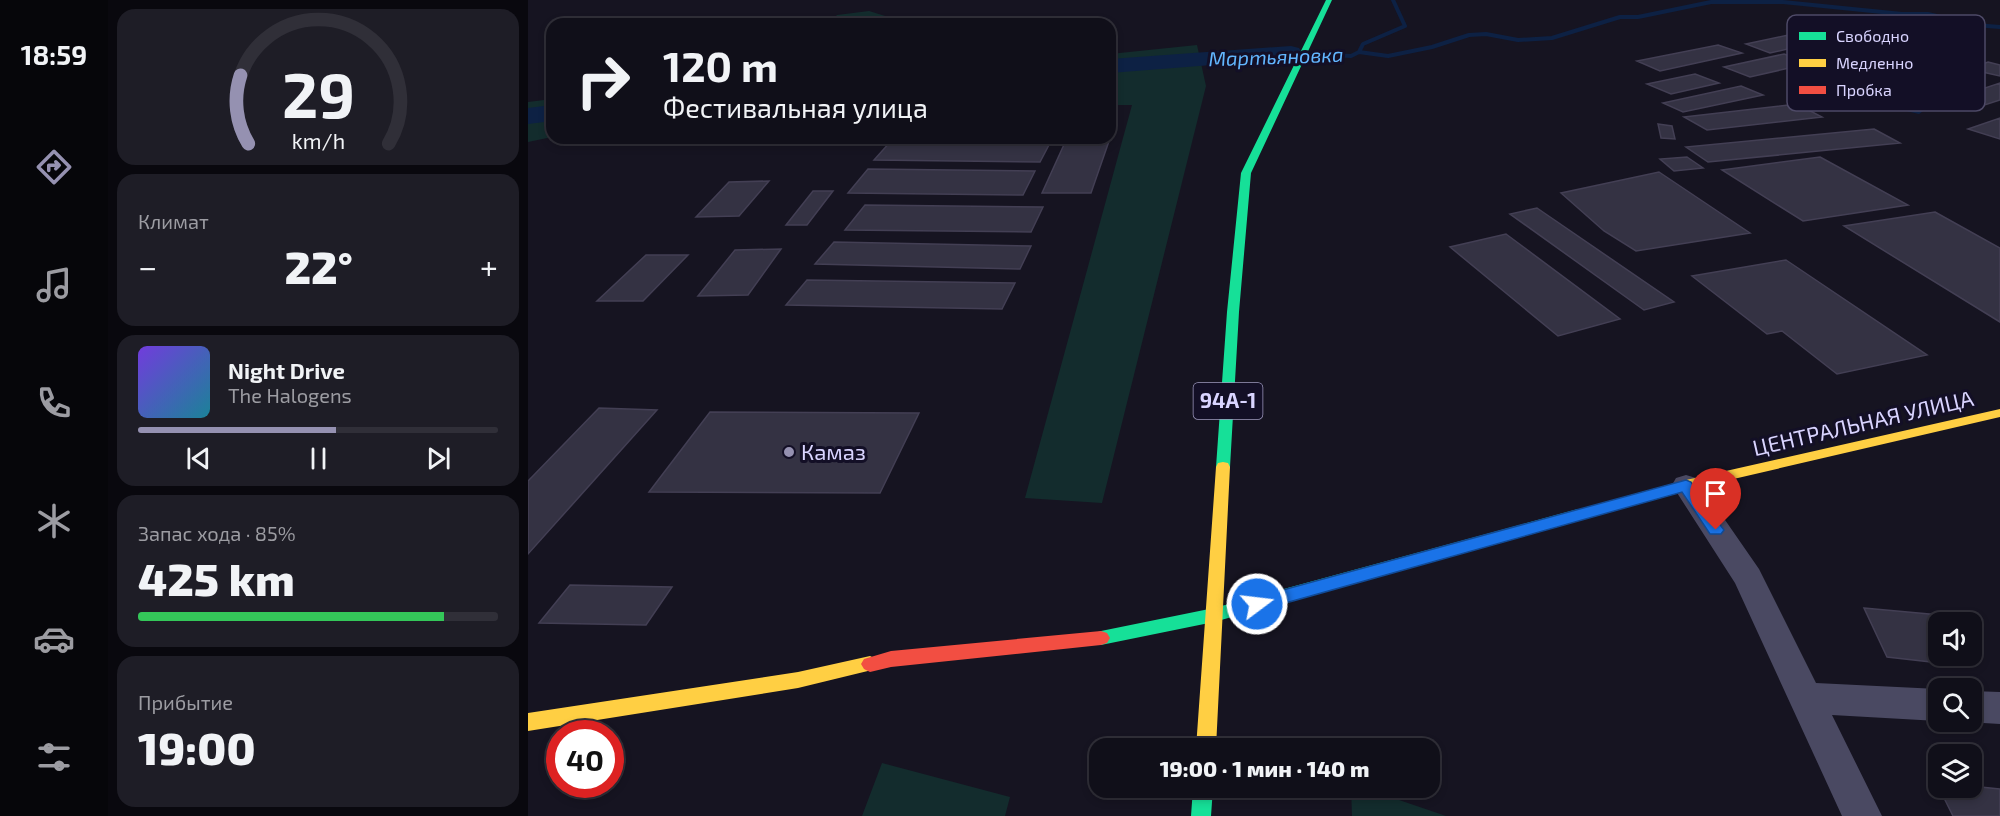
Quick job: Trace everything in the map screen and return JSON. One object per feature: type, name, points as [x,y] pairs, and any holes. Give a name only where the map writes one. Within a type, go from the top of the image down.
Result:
[{"type":"main road","name":"94А-1","points":[[1207,738],[1233,312],[1246,173],[1329,0]]},
{"type":"main road","name":"ЦЕНТРАЛЬНАЯ УЛИЦА","points":[[528,722],[798,680],[891,659],[1119,636],[1214,615],[1686,485],[2000,413]]},
{"type":"main road","points":[[1201,816],[1202,798]]},
{"type":"street","points":[[1686,485],[1748,578],[1862,816]]},
{"type":"street","points":[[1804,698],[1928,704]]},
{"type":"street","points":[[1982,707],[2000,708]]},
{"type":"green space","points":[[869,11],[892,18],[834,18],[837,15]]},
{"type":"green space","points":[[1197,45],[1206,86],[1102,503],[1025,498],[1132,105],[1116,105],[1116,53]]},
{"type":"green space","points":[[546,100],[546,138],[528,142],[528,102]]},
{"type":"green space","points":[[882,763],[1010,797],[1005,816],[862,816]]},
{"type":"green space","points":[[1351,798],[1393,798],[1446,816],[1352,816]]},
{"type":"water","points":[[1906,111],[1923,111],[1919,114]]},
{"type":"building","points":[[1787,35],[1787,49],[1770,53],[1746,44]]},
{"type":"building","points":[[1718,45],[1742,53],[1660,71],[1637,61]]},
{"type":"building","points":[[1787,55],[1787,69],[1750,77],[1724,67]]},
{"type":"building","points":[[1985,63],[2000,65],[2000,76],[1985,73]]},
{"type":"building","points":[[1695,74],[1719,83],[1671,94],[1647,84]]},
{"type":"building","points":[[2000,83],[2000,100],[1985,105],[1985,88]]},
{"type":"building","points":[[1741,86],[1763,95],[1683,112],[1663,103]]},
{"type":"building","points":[[1787,105],[1787,111],[1810,111],[1822,117],[1707,130],[1684,117]]},
{"type":"building","points":[[2000,118],[2000,139],[1968,129]]},
{"type":"building","points":[[1658,124],[1672,126],[1675,139],[1661,138]]},
{"type":"building","points":[[1874,129],[1900,143],[1708,162],[1686,147]]},
{"type":"building","points":[[888,144],[1049,144],[1040,162],[874,160]]},
{"type":"building","points":[[1064,144],[1108,144],[1091,193],[1042,193]]},
{"type":"building","points":[[1687,157],[1703,168],[1674,171],[1660,159]]},
{"type":"building","points":[[1820,157],[1908,205],[1803,221],[1722,170]]},
{"type":"building","points":[[868,169],[1035,171],[1023,195],[848,193]]},
{"type":"building","points":[[1659,172],[1750,233],[1636,251],[1604,231],[1561,193]]},
{"type":"building","points":[[769,181],[739,216],[696,217],[729,182]]},
{"type":"building","points":[[813,191],[833,191],[807,225],[786,225]]},
{"type":"building","points":[[865,205],[1043,207],[1031,232],[845,230]]},
{"type":"building","points":[[1537,208],[1674,302],[1644,310],[1510,214]]},
{"type":"building","points":[[1935,212],[2000,248],[2000,322],[1844,226]]},
{"type":"building","points":[[1506,234],[1620,319],[1558,336],[1450,247]]},
{"type":"building","points":[[834,242],[1031,246],[1020,269],[815,264]]},
{"type":"building","points":[[781,249],[748,295],[698,296],[735,250]]},
{"type":"building","points":[[646,255],[688,255],[643,301],[597,301]]},
{"type":"building","points":[[1786,260],[1927,355],[1837,374],[1782,331],[1767,334],[1692,276]]},
{"type":"building","points":[[807,280],[1015,283],[1002,309],[786,305]]},
{"type":"building","points":[[599,408],[657,410],[528,554],[528,481]]},
{"type":"building","name":"Камаз","points":[[710,412],[919,413],[880,493],[649,492]]},
{"type":"building","points":[[570,585],[672,587],[646,625],[539,623]]},
{"type":"building","points":[[1864,608],[1928,614],[1928,662],[1887,657]]},
{"type":"building","points":[[1982,787],[2000,789],[2000,816],[1953,816],[1944,798],[1982,798]]},
{"type":"waterway","name":"Мартьяновка","points":[[1359,52],[1363,44],[1405,26],[1393,0]]},
{"type":"waterway","points":[[1359,52],[1388,56],[1432,47],[1469,35],[1486,34],[1518,40],[1552,38],[1620,17],[1638,17],[1711,2],[1783,2],[1932,15]]},
{"type":"waterway","points":[[1985,26],[2000,27]]},
{"type":"waterway","name":"Мартьяновка","points":[[1291,53],[1351,56],[1359,52]]},
{"type":"waterway","name":"Мартьяновка","points":[[1116,66],[1291,53]]},
{"type":"waterway","name":"Мартьяновка","points":[[528,116],[546,114]]},
{"type":"traffic: fast","points":[[1223,467],[1233,312],[1246,173],[1329,0]]},
{"type":"traffic: fast","points":[[1101,638],[1214,615],[1578,515]]},
{"type":"traffic: fast","points":[[1201,816],[1202,798]]},
{"type":"traffic: slow","points":[[1578,515],[1686,485],[2000,413]]},
{"type":"traffic: slow","points":[[1207,738],[1223,467]]},
{"type":"traffic: slow","points":[[528,722],[798,680],[870,664]]},
{"type":"traffic: jam","points":[[870,664],[891,659],[1101,638]]},
{"type":"place","name":"Камаз","points":[[789,452]]},
{"type":"route","points":[[1257,604],[1686,485],[1716,530]]}]
